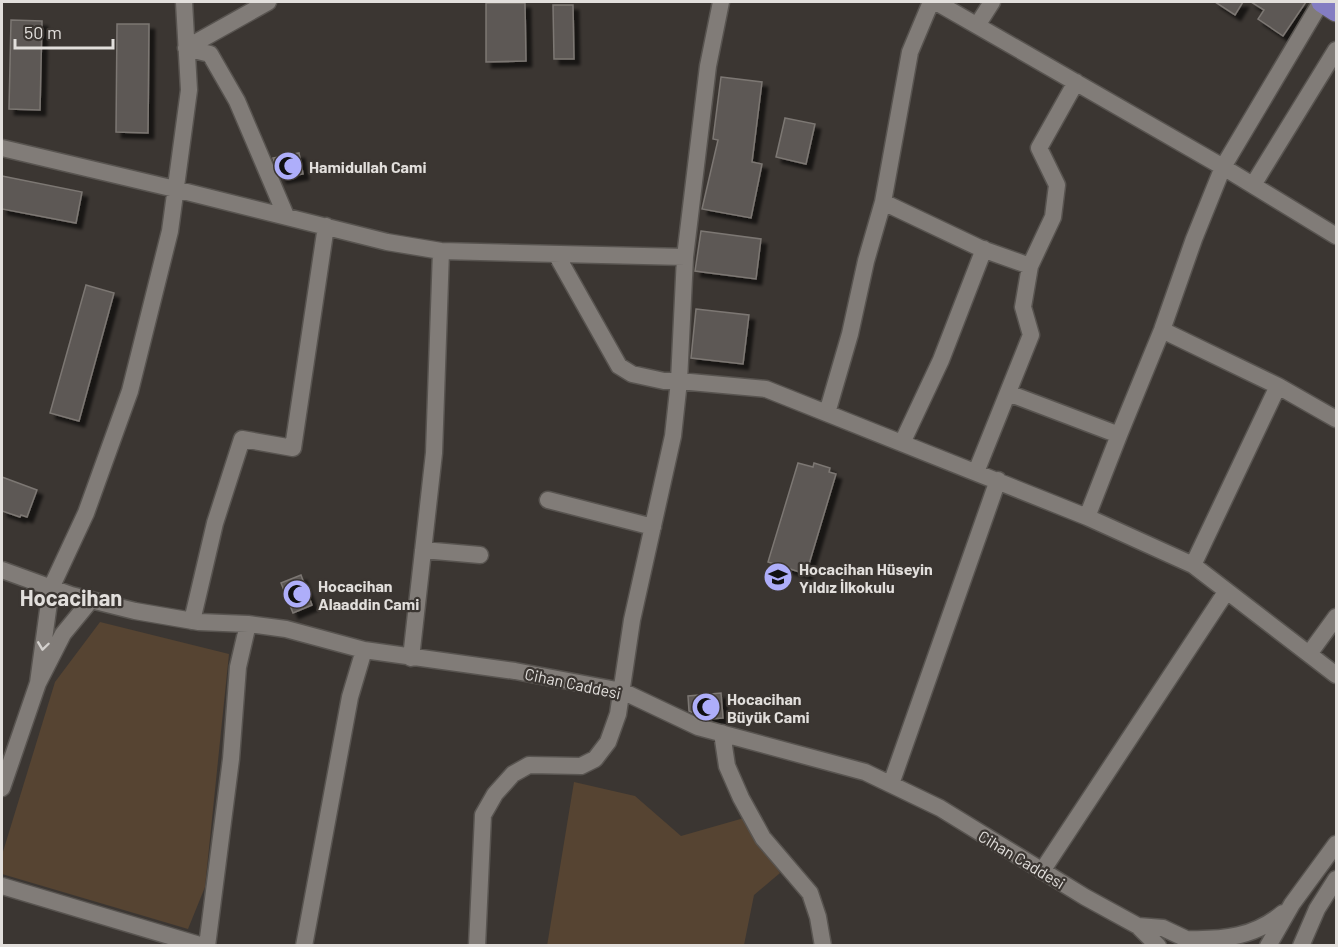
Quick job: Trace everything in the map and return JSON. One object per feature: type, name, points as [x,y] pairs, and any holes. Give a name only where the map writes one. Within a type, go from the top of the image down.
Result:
[{"type":"main road","points":[[1322,2],[1336,11]]},
{"type":"street","points":[[38,682],[51,588],[86,513],[130,391],[170,231],[189,90],[184,2]]},
{"type":"street","points":[[186,48],[268,2]]},
{"type":"street","points":[[477,945],[483,815],[495,794],[513,774],[529,765],[581,766],[595,759],[608,742],[618,714],[632,620],[673,436],[679,381],[685,257],[708,66],[721,2]]},
{"type":"street","points":[[827,413],[850,334],[866,261],[883,202],[910,52],[931,2]]},
{"type":"street","points":[[936,2],[978,24],[1223,167],[1336,236]]},
{"type":"street","points":[[978,24],[992,2]]},
{"type":"street","points":[[1087,517],[1162,330],[1194,239],[1223,167],[1322,2]]},
{"type":"street","points":[[186,48],[210,54],[237,101],[286,216]]},
{"type":"street","points":[[1253,185],[1336,50]]},
{"type":"street","points":[[976,472],[1031,334],[1023,307],[1030,266],[1053,217],[1057,185],[1039,148],[1076,82]]},
{"type":"street","points":[[2,148],[387,242],[441,251],[685,257]]},
{"type":"street","points":[[883,202],[984,249],[1030,266]]},
{"type":"street","points":[[192,621],[215,523],[242,439],[293,448],[326,226]]},
{"type":"street","points":[[903,443],[941,360],[984,249]]},
{"type":"street","points":[[411,658],[434,453],[441,251]]},
{"type":"street","points":[[556,255],[619,366],[632,374],[663,381],[766,388],[1087,517],[1193,565],[1336,675]]},
{"type":"street","points":[[1162,330],[1278,386],[1336,419]]},
{"type":"street","points":[[1193,565],[1278,386]]},
{"type":"street","points":[[1008,393],[1119,435]]},
{"type":"street","points":[[891,784],[998,480]]},
{"type":"street","points":[[548,500],[653,527]]},
{"type":"street","points":[[423,550],[480,555]]},
{"type":"street","name":"Cihan Caddesi","points":[[2,570],[51,588],[135,611],[192,621],[286,629],[364,650],[515,671],[622,691],[698,727],[865,772],[891,784],[940,808],[1042,871],[1138,926],[1158,945]]},
{"type":"street","points":[[1042,871],[1226,592]]},
{"type":"street","points":[[2,788],[38,682],[63,634],[91,600]]},
{"type":"street","points":[[1310,654],[1336,617]]},
{"type":"street","points":[[2,886],[205,945],[231,759],[238,667],[248,624]]},
{"type":"street","points":[[304,945],[350,697],[364,650]]},
{"type":"street","points":[[722,733],[727,766],[741,798],[763,838],[810,893],[819,917],[823,945]]},
{"type":"street","points":[[1268,945],[1292,904],[1336,844]]},
{"type":"street","points":[[1301,945],[1317,909],[1336,879]]},
{"type":"street","points":[[1193,942],[1243,936],[1275,920],[1292,904]]},
{"type":"street","points":[[1309,945],[1317,909]]},
{"type":"street","name":"Cihan Caddesi","points":[[1138,926],[1163,928],[1193,942]]},
{"type":"shaded area","points":[[100,622],[229,654],[205,887],[188,929],[2,874],[2,855],[55,682]]},
{"type":"shaded area","points":[[574,782],[635,796],[681,836],[744,818],[780,873],[754,895],[744,945],[547,946]]},
{"type":"building","points":[[1215,2],[1243,2],[1235,15]]},
{"type":"building","points":[[1251,2],[1306,2],[1283,36],[1258,19],[1264,10]]},
{"type":"building","points":[[486,3],[525,3],[526,61],[486,62]]},
{"type":"building","points":[[553,5],[573,5],[574,59],[554,59]]},
{"type":"building","points":[[11,20],[42,21],[40,110],[9,109]]},
{"type":"building","points":[[117,24],[149,24],[148,133],[116,132]]},
{"type":"building","points":[[721,77],[762,82],[752,162],[762,164],[751,218],[702,209],[718,140],[713,139]]},
{"type":"building","points":[[785,118],[815,124],[806,164],[776,157]]},
{"type":"building","name":"Hamidullah Cami","points":[[299,153],[303,174],[281,178],[273,158]]},
{"type":"building","points":[[2,176],[82,192],[76,223],[2,209]]},
{"type":"building","points":[[701,231],[761,239],[756,279],[695,271]]},
{"type":"building","points":[[86,285],[114,293],[79,421],[50,413]]},
{"type":"building","points":[[696,309],[749,315],[743,364],[691,358]]},
{"type":"building","points":[[798,463],[813,467],[814,463],[830,468],[829,472],[836,474],[806,574],[768,562]]},
{"type":"building","points":[[2,477],[37,490],[27,517],[2,511]]},
{"type":"building","name":"Hocacihan Alaaddin Cami","points":[[301,575],[312,605],[293,613],[281,583]]},
{"type":"building","name":"Hocacihan Büyük Cami","points":[[721,693],[723,718],[707,719],[689,711],[688,696]]},
{"type":"place","name":"Hamidullah Cami","points":[[288,166]]},
{"type":"place","name":"Hocacihan Hüseyin Yıldız İlkokulu","points":[[778,577]]},
{"type":"place","name":"Hocacihan Alaaddin Cami","points":[[297,594]]},
{"type":"place","name":"Hocacihan Büyük Cami","points":[[706,707]]},
{"type":"district","name":"Hocacihan","points":[[71,597]]}]
